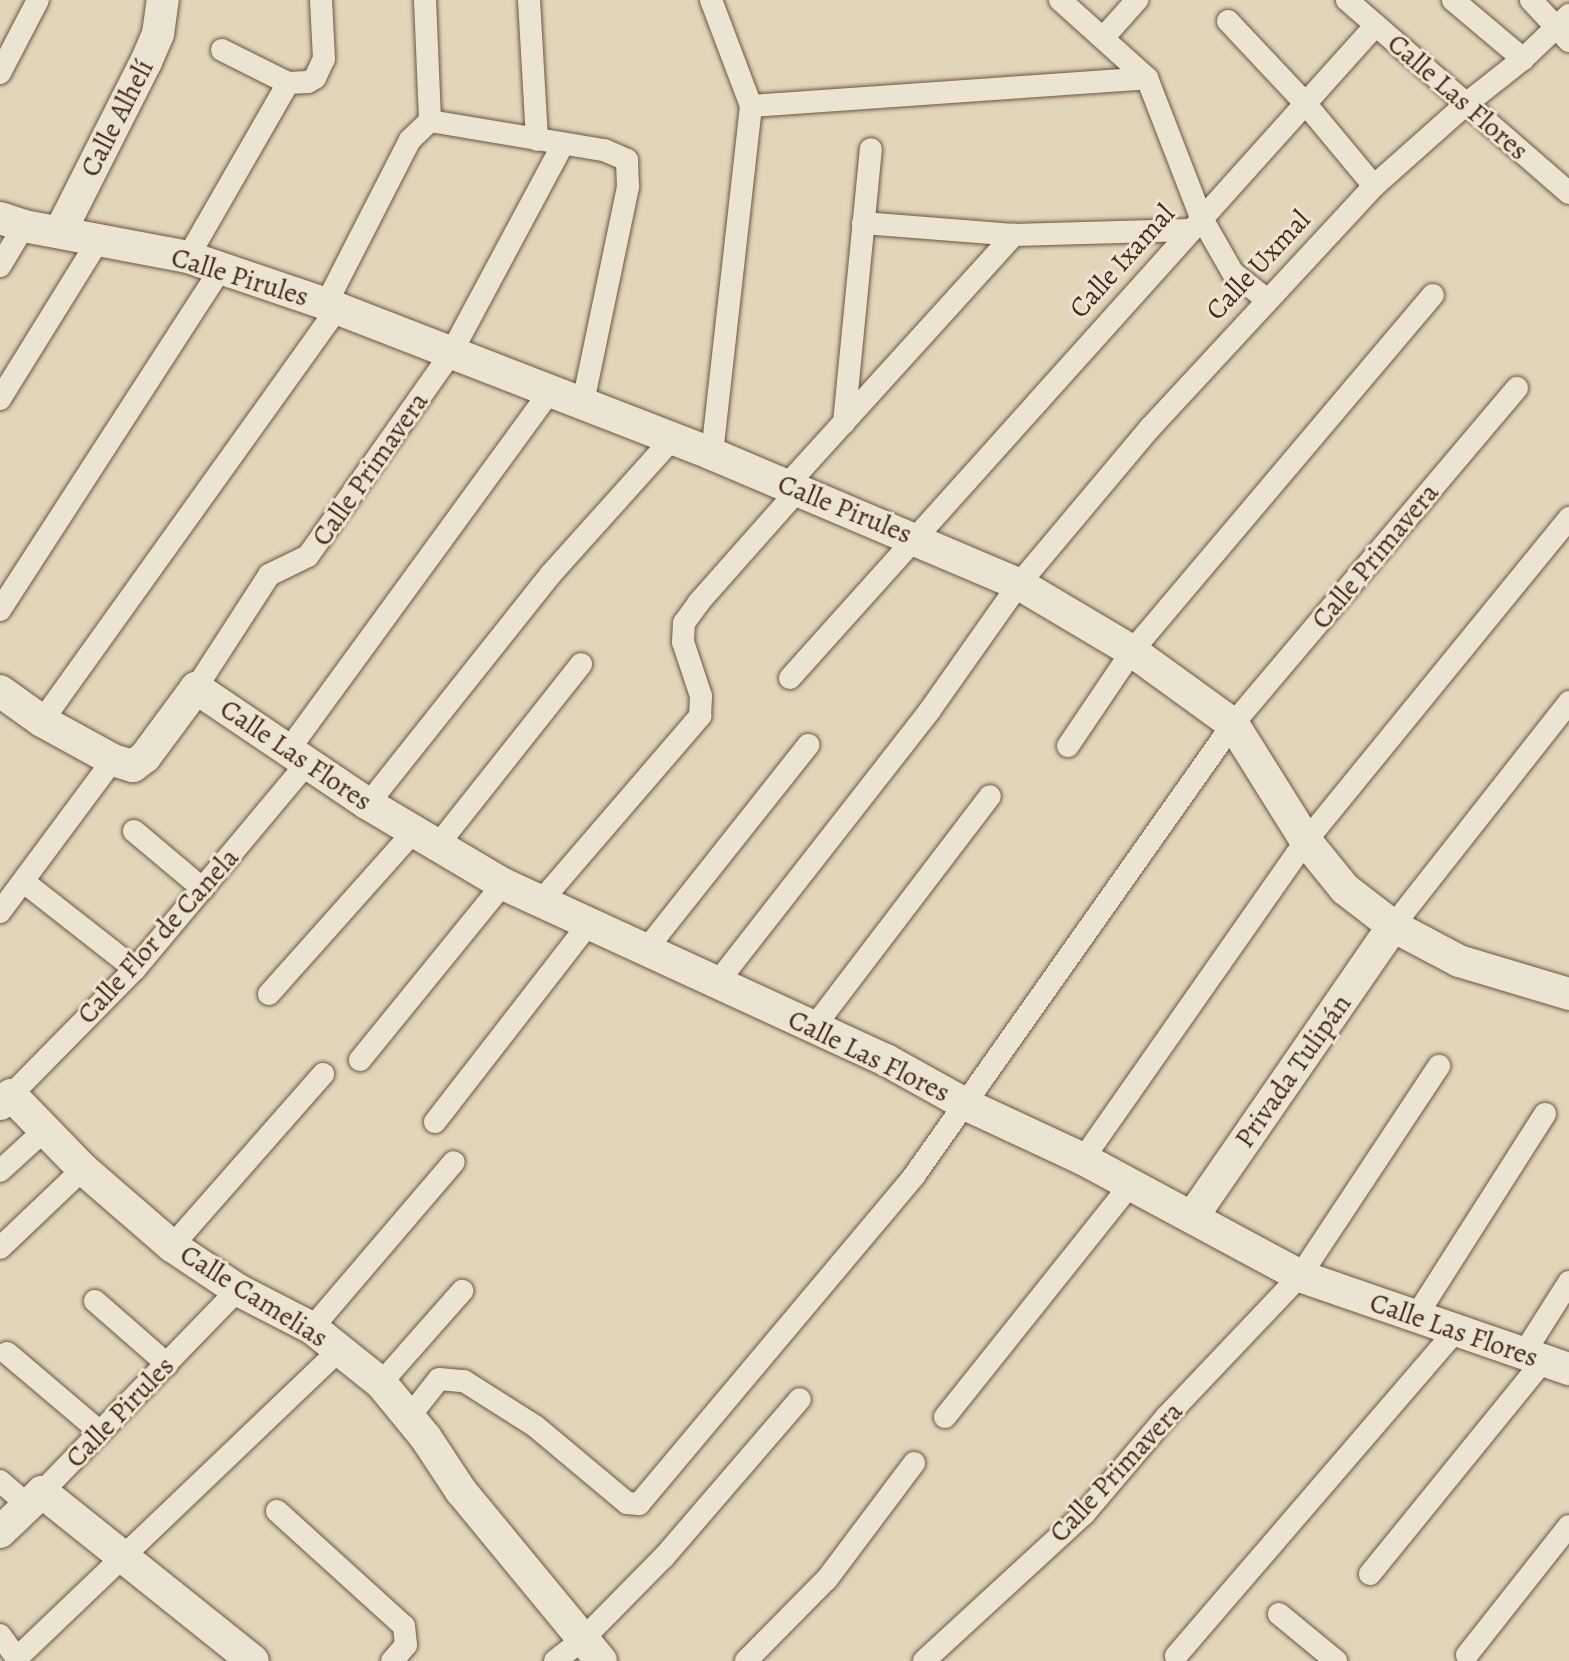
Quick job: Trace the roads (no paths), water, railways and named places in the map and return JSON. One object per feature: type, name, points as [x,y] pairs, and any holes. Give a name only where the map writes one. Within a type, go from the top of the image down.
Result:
[{"type":"street","points":[[0,73],[38,0]]},
{"type":"street","name":"Calle Alhelí","points":[[60,232],[146,62],[158,34],[163,0]]},
{"type":"street","points":[[222,50],[298,83],[315,78],[324,59],[321,0]]},
{"type":"street","points":[[42,721],[331,306],[410,140],[430,121],[425,0]]},
{"type":"street","points":[[529,0],[537,140]]},
{"type":"street","points":[[711,0],[751,106],[712,454]]},
{"type":"street","points":[[1104,37],[1137,0]]},
{"type":"street","name":"Calle Las Flores","points":[[1347,0],[1569,193]]},
{"type":"street","points":[[1453,0],[1523,59]]},
{"type":"street","points":[[1531,0],[1564,28]]},
{"type":"street","points":[[1063,1],[1147,78],[1196,223],[1233,273],[1266,299]]},
{"type":"street","points":[[1228,21],[1305,103],[1374,186]]},
{"type":"street","name":"Calle Ixamal","points":[[790,678],[1376,25]]},
{"type":"street","name":"Calle Uxmal","points":[[717,983],[930,710],[1019,584],[1150,428],[1266,299],[1374,186],[1466,104],[1564,28]]},
{"type":"street","points":[[751,106],[1147,78]]},
{"type":"street","points":[[188,257],[298,83]]},
{"type":"street","points":[[430,121],[616,152],[627,160],[628,187],[583,403]]},
{"type":"street","name":"Calle Primavera","points":[[126,762],[196,688],[269,575],[306,559],[450,355],[563,144]]},
{"type":"street","points":[[844,423],[871,149]]},
{"type":"street","points":[[0,266],[12,222]]},
{"type":"street","name":"Calle Pirules","points":[[12,222],[188,257],[331,306],[450,355],[712,454],[1019,584],[1132,651],[1233,724],[1306,841],[1345,889],[1393,926],[1459,961],[1569,994]]},
{"type":"street","points":[[863,223],[1014,235],[1196,223]]},
{"type":"street","points":[[542,900],[700,716],[701,696],[683,642],[684,623],[844,423],[1014,235]]},
{"type":"street","points":[[0,399],[98,241]]},
{"type":"street","points":[[0,610],[221,268]]},
{"type":"street","points":[[1068,746],[1132,651],[1433,295]]},
{"type":"street","name":"Calle Primavera","points":[[409,1417],[439,1379],[464,1381],[535,1426],[627,1503],[639,1504],[914,1176],[1233,724],[1517,388]]},
{"type":"street","name":"Calle Flor de Canela","points":[[6,1100],[135,969],[203,889],[550,391]]},
{"type":"street","points":[[368,804],[551,574],[672,439]]},
{"type":"street","points":[[1083,1159],[1306,841],[1569,518]]},
{"type":"street","points":[[269,994],[426,839],[581,664]]},
{"type":"street","name":"Calle Las Flores","points":[[196,688],[368,804],[503,884],[886,1060],[967,1105],[1083,1159],[1193,1216],[1300,1276],[1546,1361]]},
{"type":"street","points":[[0,912],[126,762],[42,721],[2,696]]},
{"type":"street","points":[[1393,926],[1569,702]]},
{"type":"street","points":[[645,951],[808,745]]},
{"type":"street","points":[[814,1027],[990,796]]},
{"type":"street","points":[[134,831],[203,889]]},
{"type":"street","points":[[24,882],[135,969]]},
{"type":"street","points":[[360,1060],[503,884]]},
{"type":"street","points":[[435,1122],[588,925]]},
{"type":"street","name":"Privada Tulipán","points":[[1193,1216],[1393,926]]},
{"type":"street","name":"Calle Primavera","points":[[924,1661],[1084,1514],[1167,1416],[1300,1276],[1439,1066]]},
{"type":"street","points":[[172,1246],[323,1074]]},
{"type":"street","name":"Calle Camelias","points":[[6,1100],[46,1129],[83,1169],[172,1246],[238,1290],[312,1328],[381,1383],[461,1491],[592,1649]]},
{"type":"street","points":[[1415,1318],[1545,1114]]},
{"type":"street","points":[[0,1171],[46,1129]]},
{"type":"street","points":[[312,1328],[454,1162]]},
{"type":"street","points":[[0,1248],[83,1169]]},
{"type":"street","points":[[945,1417],[1131,1184]]},
{"type":"street","points":[[1370,1574],[1546,1361],[1569,1282]]},
{"type":"street","name":"Calle Pirules","points":[[0,1532],[238,1290]]},
{"type":"street","points":[[381,1383],[462,1291]]},
{"type":"street","points":[[95,1301],[167,1364]]},
{"type":"street","points":[[1176,1656],[1455,1332]]},
{"type":"street","points":[[0,1635],[18,1660],[339,1350]]},
{"type":"street","points":[[7,1353],[100,1432]]},
{"type":"street","points":[[555,1661],[592,1649],[664,1557],[800,1399]]},
{"type":"street","points":[[746,1661],[827,1579],[914,1463]]},
{"type":"street","points":[[0,1481],[35,1498],[126,1557],[253,1661]]},
{"type":"street","points":[[277,1511],[404,1626],[408,1636],[406,1645],[392,1661]]},
{"type":"street","points":[[1467,1655],[1569,1526]]},
{"type":"street","points":[[1279,1614],[1336,1661]]}]
